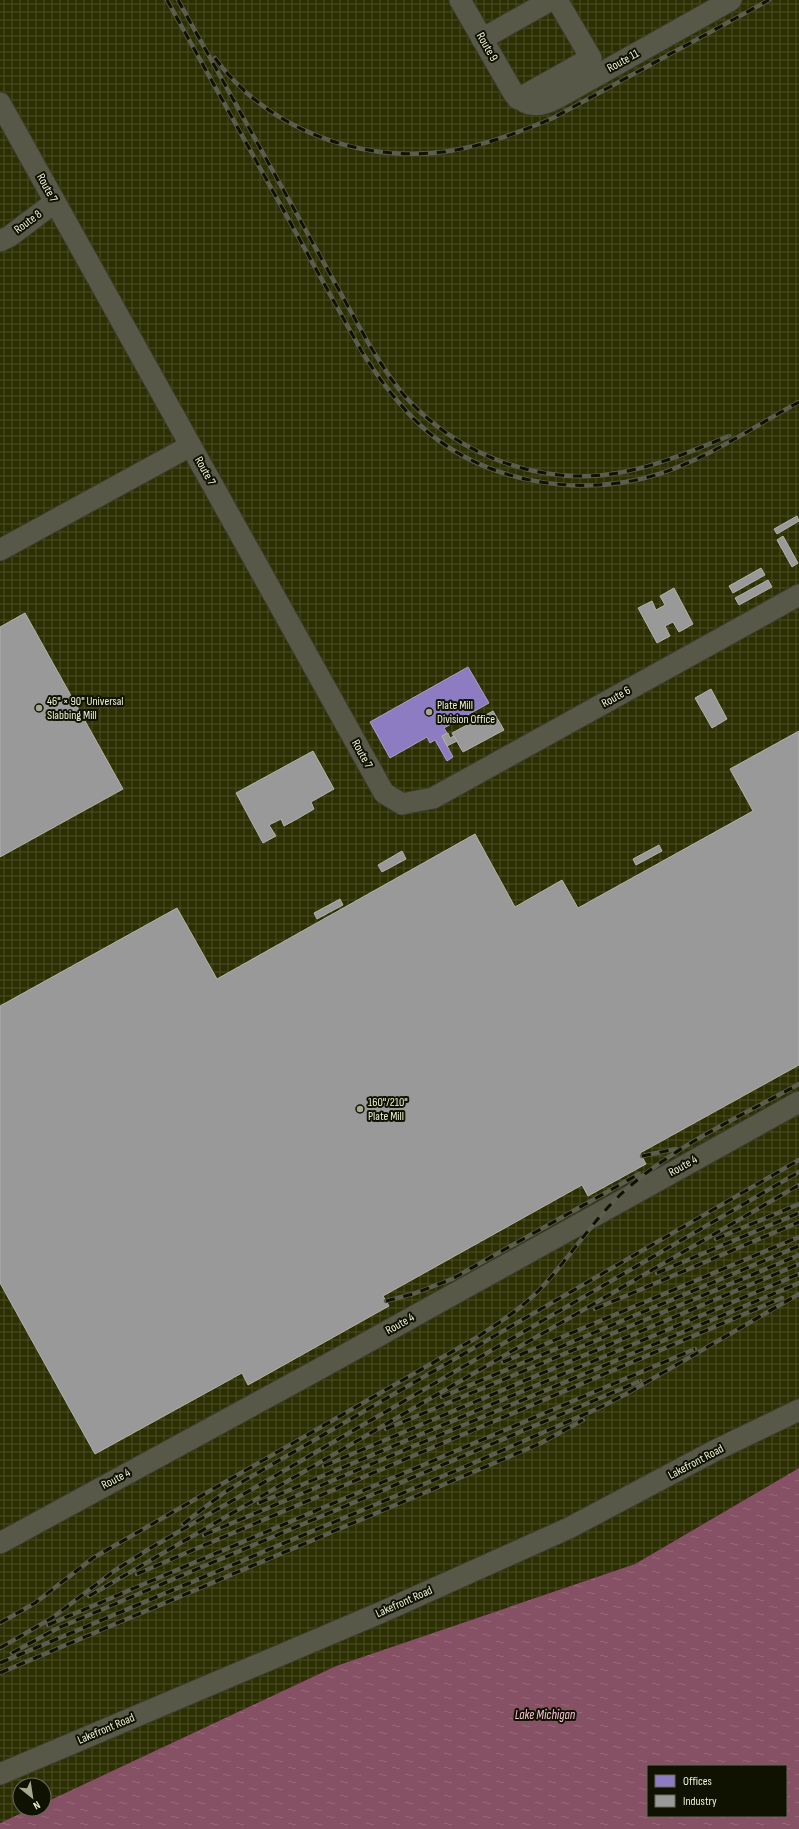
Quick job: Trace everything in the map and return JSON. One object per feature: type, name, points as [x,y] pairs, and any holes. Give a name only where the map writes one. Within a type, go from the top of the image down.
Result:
[{"type":"street","name":"Route 9","points":[[460,0],[516,96]]},
{"type":"street","points":[[482,39],[551,0]]},
{"type":"street","points":[[516,96],[591,58],[557,0]]},
{"type":"street","name":"Route 11","points":[[516,96],[531,106],[547,104],[731,0]]},
{"type":"street","name":"Route 7","points":[[0,103],[384,793],[402,804],[433,798]]},
{"type":"street","name":"Route 8","points":[[0,241],[10,236],[55,202]]},
{"type":"street","points":[[0,550],[190,446]]},
{"type":"street","name":"Route 6","points":[[433,798],[799,595]]},
{"type":"street","name":"Route 4","points":[[0,1543],[321,1368],[799,1102]]},
{"type":"street","name":"Lakefront Road","points":[[0,1774],[382,1612],[569,1528],[716,1450],[799,1410]]},
{"type":"shaded area","points":[[0,0],[799,0],[799,1468],[635,1564],[336,1666],[52,1799],[52,1777],[12,1777],[13,1817],[0,1823]]},
{"type":"water","name":"Lake Michigan","points":[[799,1468],[799,1829],[0,1829],[0,1823],[13,1817],[52,1817],[52,1799],[336,1666],[635,1564]]},
{"type":"building: Offices","name":"Plate Mill Division Office","points":[[468,667],[489,703],[444,728],[447,733],[442,736],[453,757],[447,761],[435,740],[430,743],[427,737],[390,758],[370,722]]},
{"type":"building: Industry","points":[[797,516],[799,521],[777,534],[774,529]]},
{"type":"building: Industry","points":[[783,536],[798,563],[792,567],[777,540]]},
{"type":"building: Industry","points":[[761,568],[765,575],[733,593],[729,586]]},
{"type":"building: Industry","points":[[768,580],[772,587],[739,605],[735,598]]},
{"type":"building: Industry","points":[[674,588],[693,624],[679,632],[673,622],[665,626],[670,636],[657,643],[638,608],[652,601],[656,610],[665,605],[660,596]]},
{"type":"building: Industry","name":"46\" × 90\" Universal Slabbing Mill","points":[[25,613],[123,789],[0,857],[0,627]]},
{"type":"building: Industry","points":[[711,689],[727,719],[712,728],[695,698]]},
{"type":"building: Industry","points":[[493,711],[504,730],[463,752],[452,733]]},
{"type":"building: Industry","name":"160\"/210\" Plate Mill","points":[[799,731],[799,1065],[640,1153],[646,1164],[588,1196],[582,1185],[383,1296],[389,1306],[248,1385],[242,1373],[95,1454],[0,1283],[0,1006],[177,908],[217,979],[475,834],[515,907],[562,880],[578,908],[753,811],[730,769]]},
{"type":"building: Industry","points":[[448,733],[450,738],[454,736],[457,741],[447,746],[442,736]]},
{"type":"building: Industry","points":[[313,751],[334,789],[311,802],[314,809],[297,819],[284,826],[281,819],[269,825],[276,836],[263,843],[236,793]]},
{"type":"building: Industry","points":[[659,845],[662,851],[636,865],[633,859]]},
{"type":"building: Industry","points":[[402,851],[406,859],[382,872],[378,865]]},
{"type":"building: Industry","points":[[340,899],[343,905],[317,919],[314,913]]},
{"type":"railway","points":[[167,0],[362,352],[382,381],[404,408],[420,425],[445,445],[472,461],[502,473],[533,481],[565,485],[597,485],[629,481],[659,474],[696,460],[799,402]]},
{"type":"railway","points":[[178,0],[370,346],[403,394],[425,416],[449,435],[475,450],[503,462],[532,471],[562,475],[593,476],[637,469],[677,457],[729,436]]},
{"type":"railway","points":[[215,58],[236,83],[260,104],[287,122],[316,135],[347,145],[378,152],[411,154],[443,152],[471,147],[499,139],[553,118],[769,0]]},
{"type":"railway","points":[[0,1623],[35,1603],[93,1558],[476,1338],[494,1326],[536,1294],[609,1206],[639,1179],[660,1163],[706,1134],[799,1084]]},
{"type":"railway","points":[[642,1156],[676,1149]]},
{"type":"railway","points":[[183,1524],[225,1492],[799,1160]]},
{"type":"railway","points":[[0,1648],[52,1618],[114,1571],[149,1549],[799,1172]]},
{"type":"railway","points":[[386,1301],[413,1294],[452,1279],[639,1174]]},
{"type":"railway","points":[[89,1596],[799,1185]]},
{"type":"railway","points":[[716,1239],[799,1204]]},
{"type":"railway","points":[[657,1273],[799,1213]]},
{"type":"railway","points":[[595,1309],[799,1222]]},
{"type":"railway","points":[[503,1362],[799,1237]]},
{"type":"railway","points":[[442,1397],[799,1246]]},
{"type":"railway","points":[[386,1429],[799,1255]]},
{"type":"railway","points":[[324,1466],[799,1264]]},
{"type":"railway","points":[[259,1503],[799,1274]]},
{"type":"railway","points":[[204,1535],[799,1283]]},
{"type":"railway","points":[[0,1663],[462,1468],[599,1408],[626,1394],[799,1294]]},
{"type":"railway","points":[[137,1574],[782,1298]]},
{"type":"railway","points":[[48,1625],[695,1349]]},
{"type":"railway","points":[[12,1653],[56,1629],[640,1381]]},
{"type":"railway","points":[[0,1673],[539,1444],[583,1420]]},
{"type":"place","name":"46\" × 90\" Universal Slabbing Mill","points":[[39,708]]},
{"type":"place","name":"Plate Mill Division Office","points":[[429,712]]},
{"type":"place","name":"160\"/210\" Plate Mill","points":[[360,1109]]}]
